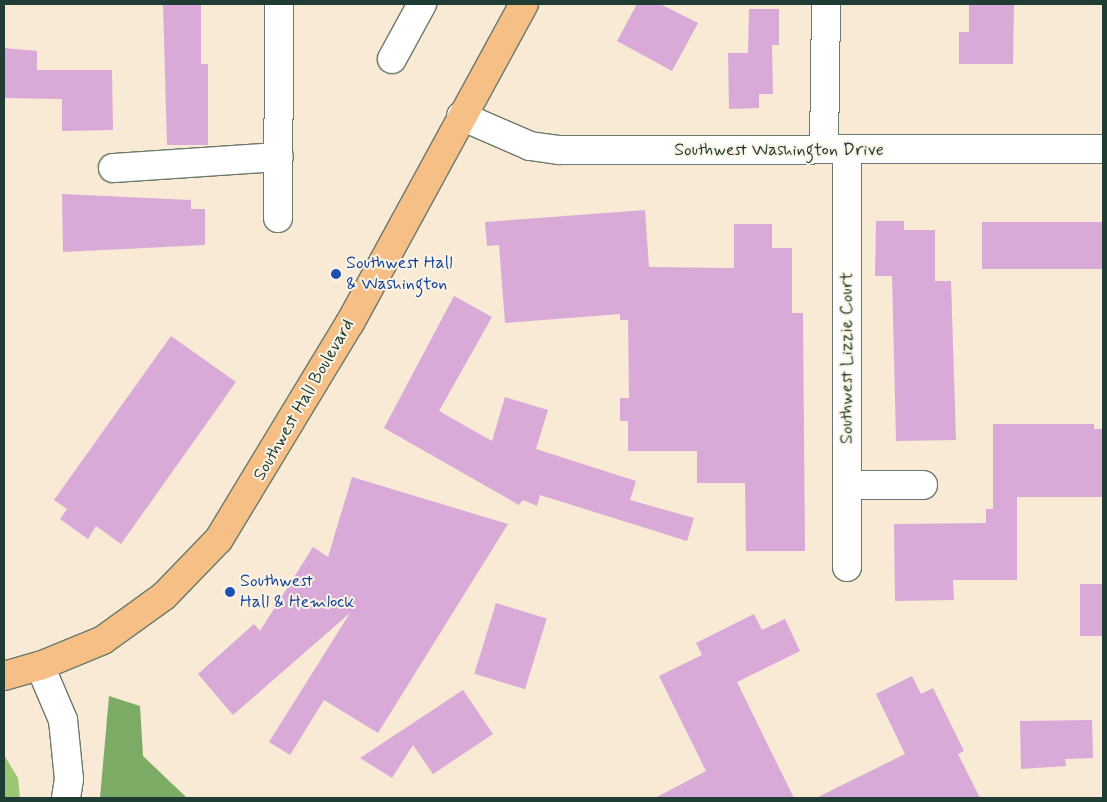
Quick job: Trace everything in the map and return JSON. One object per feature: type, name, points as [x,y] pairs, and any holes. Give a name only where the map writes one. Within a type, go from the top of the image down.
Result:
[{"type":"main road","name":"Southwest Hall Boulevard","points":[[4,676],[40,666],[103,640],[130,622],[171,589],[219,539],[350,323],[461,116],[524,4]]},
{"type":"street","points":[[278,218],[279,4]]},
{"type":"street","points":[[392,60],[422,4]]},
{"type":"street","name":"Southwest Lizzie Court","points":[[826,4],[836,149],[846,485],[846,567]]},
{"type":"street","name":"Southwest Washington Drive","points":[[461,116],[530,146],[560,150],[1103,149]]},
{"type":"street","points":[[113,168],[278,158]]},
{"type":"street","points":[[846,485],[923,486]]},
{"type":"street","points":[[40,666],[63,720],[69,779],[66,798]]},
{"type":"green space","points":[[109,696],[140,706],[143,756],[187,798],[100,798]]},
{"type":"green space","points":[[4,755],[18,778],[20,798],[4,798]]},
{"type":"building","points":[[163,4],[201,4],[201,64],[208,64],[208,145],[167,145]]},
{"type":"building","points":[[637,4],[660,4],[698,23],[672,71],[617,41]]},
{"type":"building","points":[[969,4],[1014,4],[1013,64],[959,64],[959,32],[969,32]]},
{"type":"building","points":[[749,9],[779,9],[779,45],[772,45],[773,94],[759,94],[759,108],[729,109],[728,53],[748,53]]},
{"type":"building","points":[[4,48],[37,51],[37,70],[112,70],[113,130],[62,131],[62,99],[4,98]]},
{"type":"building","points":[[62,194],[191,200],[191,209],[205,209],[205,245],[63,252]]},
{"type":"building","points":[[645,210],[649,267],[734,268],[734,224],[772,224],[772,248],[792,248],[792,313],[803,313],[805,551],[746,551],[745,483],[697,483],[697,451],[628,451],[628,421],[620,421],[620,398],[629,398],[628,320],[620,320],[620,314],[505,323],[499,245],[487,246],[485,222]]},
{"type":"building","points":[[876,221],[904,221],[904,230],[935,230],[935,281],[951,281],[956,440],[896,441],[892,276],[875,276]]},
{"type":"building","points":[[982,222],[1103,222],[1103,269],[982,269]]},
{"type":"building","points":[[454,296],[492,317],[439,411],[492,441],[505,397],[548,410],[536,449],[636,481],[630,500],[694,518],[687,541],[540,495],[537,506],[523,500],[519,505],[384,428]]},
{"type":"building","points":[[171,336],[236,382],[121,544],[96,526],[88,539],[60,519],[67,509],[54,500]]},
{"type":"building","points":[[993,424],[1094,424],[1094,429],[1103,429],[1103,497],[1017,497],[1017,580],[953,580],[954,600],[895,601],[894,524],[986,523],[986,509],[993,509]]},
{"type":"building","points":[[352,477],[508,524],[378,733],[324,700],[290,755],[269,742],[350,613],[233,715],[198,674],[254,624],[260,631],[313,547],[328,557]]},
{"type":"building","points":[[1080,584],[1103,584],[1103,636],[1080,636]]},
{"type":"building","points":[[496,603],[547,618],[525,689],[474,674]]},
{"type":"building","points":[[754,614],[762,630],[785,619],[800,651],[737,682],[794,798],[655,798],[706,771],[659,676],[702,655],[696,643]]},
{"type":"building","points":[[912,676],[921,694],[933,688],[964,751],[958,754],[980,798],[816,798],[905,754],[876,694]]},
{"type":"building","points":[[463,690],[493,734],[433,774],[413,745],[392,778],[360,758]]},
{"type":"building","points":[[1092,720],[1093,758],[1065,759],[1066,766],[1021,769],[1020,721]]},
{"type":"place","name":"Southwest Hall & Washington","points":[[336,274]]},
{"type":"place","name":"Southwest Hall & Hemlock","points":[[230,592]]}]
